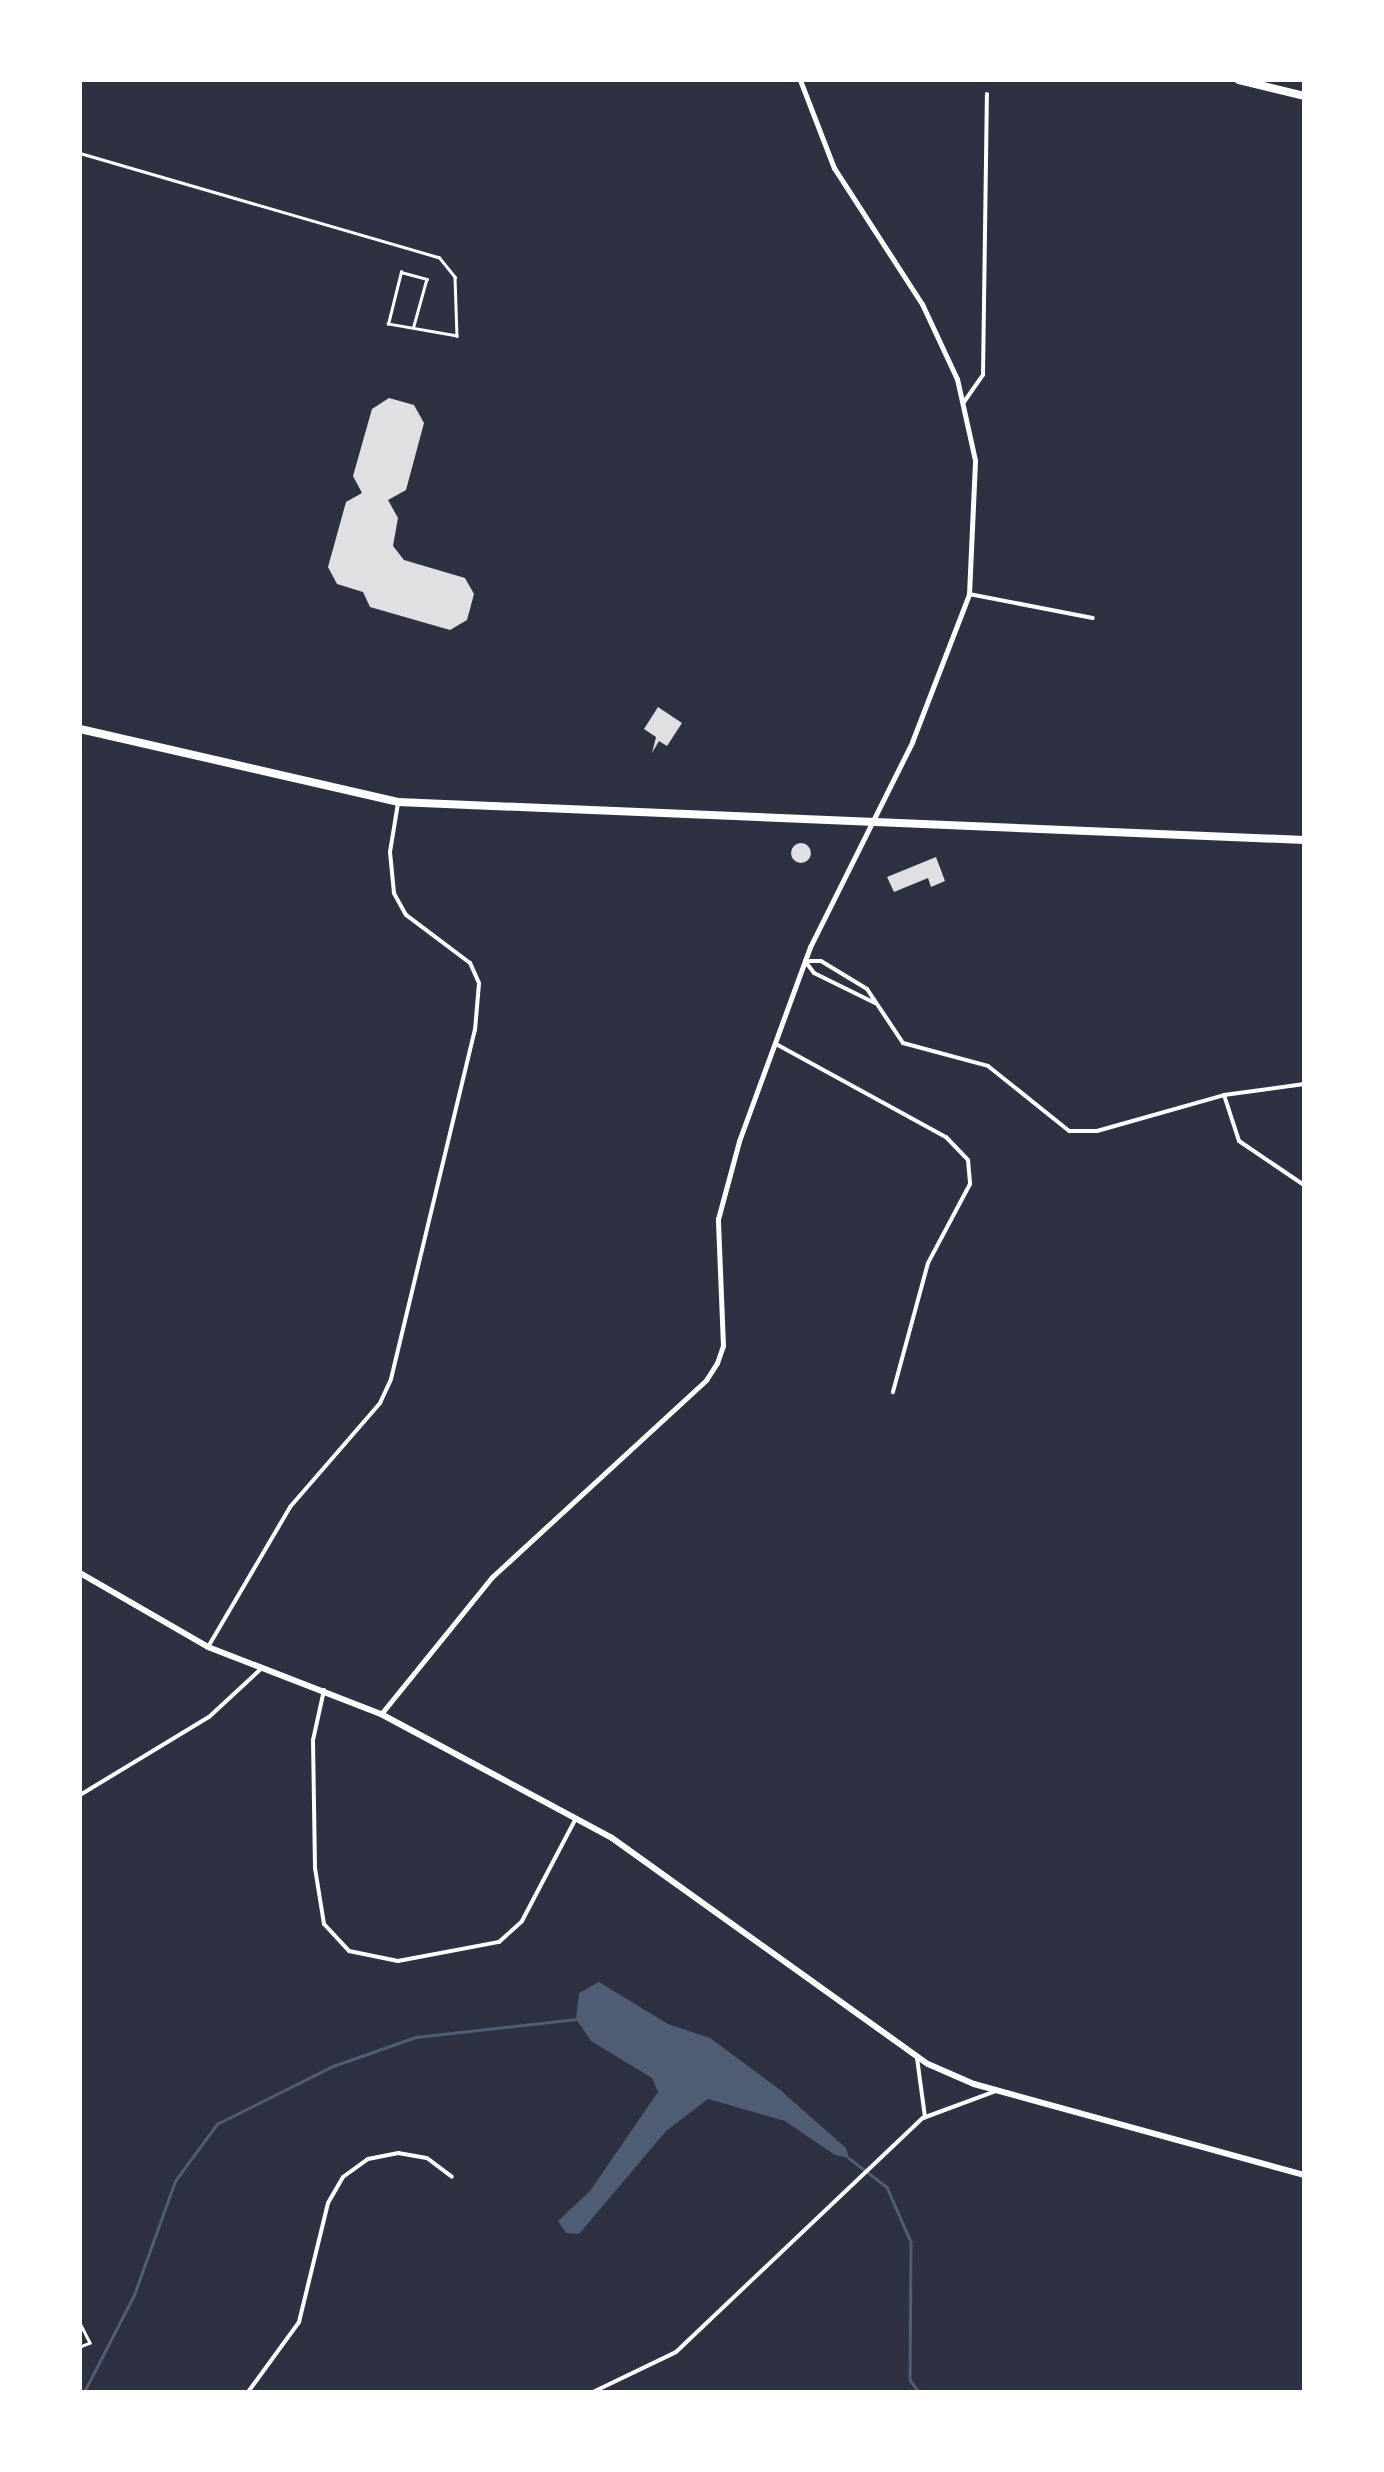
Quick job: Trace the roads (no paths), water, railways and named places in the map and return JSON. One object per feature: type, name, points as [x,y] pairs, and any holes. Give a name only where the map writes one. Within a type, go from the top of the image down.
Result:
[{"type":"main road","points":[[1239,80],[1304,96]]},
{"type":"main road","points":[[80,729],[398,802],[870,818],[1304,840]]},
{"type":"main road","points":[[80,1573],[208,1646],[380,1714],[576,1818],[693,1892],[918,2058],[997,2090],[1304,2175]]},
{"type":"street","points":[[380,1714],[492,1577],[706,1380],[717,1362],[723,1346],[720,1207],[805,961],[870,818],[924,714],[970,594],[975,460],[964,402],[922,304],[834,168],[800,80]]},
{"type":"street","points":[[964,402],[983,375],[987,94]]},
{"type":"street","points":[[970,594],[1092,618]]},
{"type":"street","points":[[208,1646],[290,1507],[380,1403],[391,1379],[474,1030],[479,983],[470,963],[406,915],[394,893],[390,852],[398,802]]},
{"type":"street","points":[[805,961],[821,962],[863,986],[903,1043],[988,1066],[1070,1131],[1097,1131],[1224,1095],[1304,1084]]},
{"type":"street","points":[[805,961],[814,973],[875,1004]]},
{"type":"street","points":[[776,1044],[946,1137],[968,1160],[966,1196],[928,1263],[894,1392]]},
{"type":"street","points":[[1224,1095],[1239,1141],[1304,1186]]},
{"type":"street","points":[[80,1795],[209,1717],[262,1668]]},
{"type":"street","points":[[324,1690],[313,1740],[314,1868],[324,1924],[349,1952],[398,1960],[499,1942],[522,1920],[576,1818]]},
{"type":"street","points":[[918,2058],[926,2118]]},
{"type":"street","points":[[594,2392],[676,2352],[753,2272],[926,2118],[997,2090]]},
{"type":"street","points":[[248,2392],[299,2322],[328,2203],[343,2177],[368,2159],[398,2153],[428,2158],[452,2177]]},
{"type":"lane","points":[[80,152],[439,258],[456,277],[457,336],[388,324],[401,272],[427,279],[414,326]]},
{"type":"water","points":[[599,1982],[668,2024],[710,2038],[779,2089],[846,2148],[849,2158],[835,2155],[785,2121],[708,2099],[666,2131],[579,2234],[566,2233],[558,2221],[590,2191],[658,2092],[652,2078],[591,2041],[576,2019],[579,1993]]},
{"type":"waterway","points":[[84,2392],[134,2295],[175,2181],[217,2124],[333,2066],[416,2037],[576,2019]]},
{"type":"waterway","points":[[849,2158],[887,2187],[911,2242],[910,2380],[919,2392]]}]
